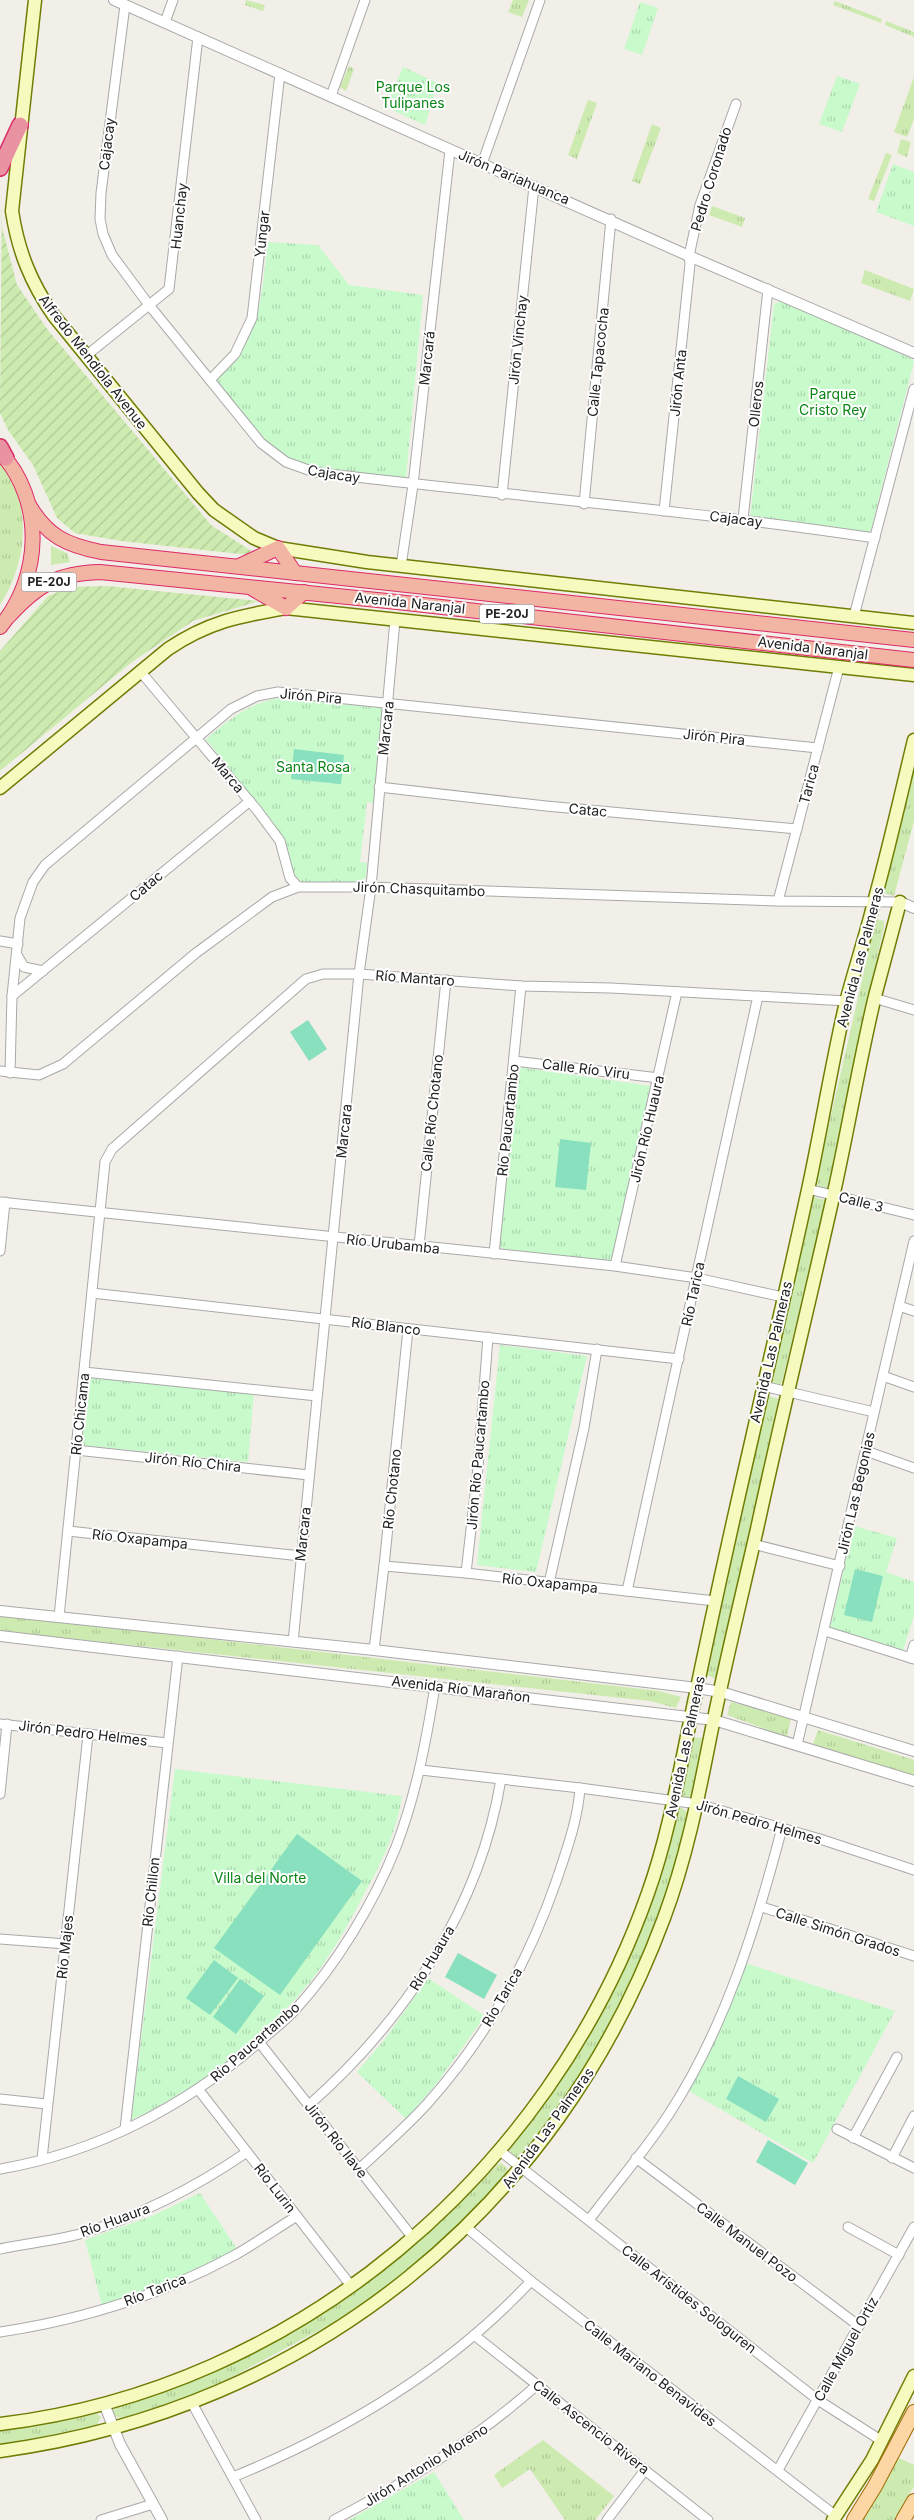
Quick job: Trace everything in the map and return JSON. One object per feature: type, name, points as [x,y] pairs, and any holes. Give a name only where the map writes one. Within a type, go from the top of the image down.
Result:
[{"type":"highway","points":[[0,168],[20,125]]},
{"type":"highway","name":"PE-20J","points":[[0,627],[9,616],[23,590],[31,562],[33,534],[29,505],[16,472],[2,452]]},
{"type":"highway","name":"Avenida Naranjal","points":[[29,505],[38,521],[52,534],[79,548],[101,552],[914,640]]},
{"type":"highway","points":[[238,567],[278,548],[295,574]]},
{"type":"highway","name":"Avenida Naranjal","points":[[9,616],[25,598],[44,584],[80,572],[304,592],[914,660]]},
{"type":"highway","points":[[250,587],[286,608],[304,592]]},
{"type":"main road","name":"Alfredo Mendiola Avenue","points":[[35,0],[12,211],[16,236],[37,292],[198,494],[214,510],[254,538],[278,548]]},
{"type":"main road","points":[[278,548],[401,566],[914,623]]},
{"type":"main road","name":"Avenida Naranjal","points":[[140,671],[191,633],[215,622],[286,608],[914,675]]},
{"type":"main road","points":[[0,788],[140,671]]},
{"type":"main road","name":"Avenida Las Palmeras","points":[[0,2424],[40,2420],[105,2406],[180,2380],[225,2360],[302,2319],[352,2287],[414,2238],[449,2205],[500,2151],[564,2065],[612,1981],[649,1893],[675,1800],[715,1601],[808,1189],[846,1001],[875,901],[914,740]]},
{"type":"main road","name":"Avenida Las Palmeras","points":[[0,2451],[47,2444],[114,2429],[192,2403],[265,2370],[344,2325],[403,2282],[466,2227],[521,2169],[577,2093],[606,2046],[627,2006],[666,1911],[680,1871],[698,1804],[714,1720],[787,1391],[834,1196],[874,998],[900,902]]},
{"type":"main road","points":[[834,2518],[882,2441],[914,2376]]},
{"type":"main road","points":[[854,2520],[876,2486],[914,2412]]},
{"type":"main road","points":[[903,2520],[914,2501]]},
{"type":"street","name":"Jirón Pariahuanca","points":[[114,0],[689,256],[914,353]]},
{"type":"street","points":[[165,22],[173,0]]},
{"type":"street","points":[[331,96],[365,0]]},
{"type":"street","points":[[482,164],[540,0]]},
{"type":"street","name":"Cajacay","points":[[125,4],[101,193],[100,219],[103,234],[112,255],[149,305],[261,443],[286,462],[314,472],[413,485],[743,519],[875,538]]},
{"type":"street","name":"Huanchay","points":[[87,355],[169,289],[172,279],[198,37]]},
{"type":"street","name":"Yungar","points":[[210,380],[235,354],[252,318],[280,73]]},
{"type":"street","name":"Pedro Coronado","points":[[689,256],[700,205],[736,104]]},
{"type":"street","name":"Marcará","points":[[401,566],[413,485],[450,150]]},
{"type":"street","name":"Jirón Vinchay","points":[[502,495],[534,186]]},
{"type":"street","name":"Calle Tapacocha","points":[[584,504],[611,220]]},
{"type":"street","name":"Jirón Anta","points":[[664,511],[690,264],[689,256]]},
{"type":"street","name":"Olleros","points":[[743,519],[768,289]]},
{"type":"street","points":[[854,616],[914,389]]},
{"type":"street","name":"Marcara","points":[[292,1642],[359,974],[389,703],[395,620]]},
{"type":"street","name":"Tarica","points":[[778,901],[839,667]]},
{"type":"street","name":"Marca","points":[[140,671],[250,801],[280,841],[290,878],[298,887]]},
{"type":"street","name":"Jirón Pira","points":[[10,1073],[12,996],[20,918],[33,882],[45,865],[196,737],[231,709],[258,696],[278,692],[818,748]]},
{"type":"street","name":"Catac","points":[[380,787],[546,806],[797,829]]},
{"type":"street","name":"Catac","points":[[12,996],[250,801]]},
{"type":"street","name":"Jirón Chasquitambo","points":[[0,1072],[39,1074],[63,1064],[204,947],[272,897],[298,887],[370,887],[857,903],[875,901],[900,902]]},
{"type":"street","points":[[900,902],[914,908]]},
{"type":"street","points":[[0,942],[18,944]]},
{"type":"street","points":[[17,955],[24,967],[43,971]]},
{"type":"street","name":"Río Mantaro","points":[[100,1210],[105,1162],[112,1149],[306,979],[322,974],[359,974],[521,986],[846,1001]]},
{"type":"street","name":"Calle Río Chotano","points":[[418,1246],[446,980]]},
{"type":"street","name":"Río Paucartambo","points":[[494,1254],[521,986]]},
{"type":"street","name":"Jirón Río Huaura","points":[[615,1266],[677,992]]},
{"type":"street","name":"Río Tarica","points":[[627,1591],[758,996]]},
{"type":"street","points":[[874,998],[914,1010]]},
{"type":"street","name":"Calle Río Viru","points":[[514,1060],[659,1078]]},
{"type":"street","name":"Calle 3","points":[[808,1189],[914,1215]]},
{"type":"street","points":[[0,1251],[3,1202]]},
{"type":"street","name":"Río Urubamba","points":[[3,1202],[100,1210],[333,1238],[615,1266],[697,1278],[783,1297]]},
{"type":"street","name":"Río Chicama","points":[[58,1617],[100,1210]]},
{"type":"street","name":"Jirón Las Begonias","points":[[797,1745],[914,1241]]},
{"type":"street","name":"Río Blanco","points":[[92,1292],[679,1359]]},
{"type":"street","points":[[899,1306],[914,1311]]},
{"type":"street","name":"Río Chotano","points":[[374,1650],[408,1329]]},
{"type":"street","name":"Jirón Río Paucartambo","points":[[466,1573],[478,1468],[488,1337]]},
{"type":"street","points":[[549,1582],[584,1428],[597,1349]]},
{"type":"street","points":[[84,1372],[317,1396]]},
{"type":"street","points":[[883,1376],[914,1387]]},
{"type":"street","points":[[763,1386],[874,1412]]},
{"type":"street","name":"Jirón Río Chira","points":[[76,1450],[309,1475]]},
{"type":"street","points":[[866,1451],[914,1468]]},
{"type":"street","name":"Río Oxapampa","points":[[68,1531],[301,1556]]},
{"type":"street","points":[[753,1544],[840,1566]]},
{"type":"street","name":"Río Oxapampa","points":[[384,1566],[466,1573],[715,1601]]},
{"type":"street","name":"Avenida Río Marañon","points":[[0,1611],[374,1650],[697,1688],[721,1692],[804,1716],[914,1751]]},
{"type":"street","points":[[825,1631],[912,1658],[914,1645]]},
{"type":"street","name":"Avenida Río Marañon","points":[[0,1636],[714,1720],[914,1781]]},
{"type":"street","name":"Río Chillon","points":[[125,2129],[178,1656]]},
{"type":"street","name":"Río Paucartambo","points":[[0,2169],[42,2159],[90,2144],[161,2113],[230,2067],[294,2011],[332,1964],[357,1924],[395,1849],[421,1770],[435,1686]]},
{"type":"street","points":[[0,1794],[4,1724]]},
{"type":"street","name":"Jirón Pedro Helmes","points":[[4,1724],[167,1743]]},
{"type":"street","name":"Río Majes","points":[[42,2159],[88,1735]]},
{"type":"street","name":"Jirón Pedro Helmes","points":[[421,1770],[580,1788],[698,1804],[782,1828],[914,1870]]},
{"type":"street","name":"Río Huaura","points":[[308,2105],[346,2072],[390,2021],[433,1961],[462,1905],[481,1856],[496,1814],[501,1779]]},
{"type":"street","name":"Río Tarica","points":[[358,2169],[426,2105],[457,2068],[492,2017],[512,1983],[545,1914],[571,1837],[580,1788]]},
{"type":"street","points":[[589,2220],[668,2115],[685,2087],[720,2016],[762,1907],[782,1828]]},
{"type":"street","name":"Calle Simón Grados","points":[[762,1907],[914,1956]]},
{"type":"street","points":[[0,1939],[66,1944]]},
{"type":"street","name":"Jirón Río Ilave","points":[[259,2042],[414,2238]]},
{"type":"street","points":[[853,2138],[897,2057]]},
{"type":"street","name":"Río Lurin","points":[[198,2089],[352,2287]]},
{"type":"street","points":[[0,2099],[47,2104]]},
{"type":"street","points":[[892,2158],[914,2116]]},
{"type":"street","points":[[837,2129],[914,2168]]},
{"type":"street","name":"Calle Arístides Sologuren","points":[[500,2151],[818,2400],[882,2441]]},
{"type":"street","name":"Río Huaura","points":[[0,2249],[81,2233],[124,2219],[207,2179],[247,2152]]},
{"type":"street","name":"Calle Manuel Pozo","points":[[636,2158],[859,2326]]},
{"type":"street","name":"Río Tarica","points":[[0,2332],[38,2326],[102,2310],[178,2283],[236,2254],[297,2216]]},
{"type":"street","name":"Calle Mariano Benavides","points":[[466,2227],[531,2282],[778,2470],[834,2518]]},
{"type":"street","points":[[848,2227],[899,2255]]},
{"type":"street","name":"Calle Miguel Ortiz","points":[[778,2470],[914,2227]]},
{"type":"street","points":[[232,2477],[281,2457],[350,2422],[419,2378],[474,2335],[531,2282]]},
{"type":"street","name":"Calle Ascencio Rivera","points":[[474,2335],[708,2520]]},
{"type":"street","name":"Jirón Antonio Moreno","points":[[334,2520],[370,2501],[464,2444],[488,2427],[537,2385]]},
{"type":"street","points":[[192,2403],[256,2520]]},
{"type":"street","points":[[105,2406],[114,2429],[162,2520]]},
{"type":"street","points":[[607,2520],[646,2470]]},
{"type":"street","points":[[101,2520],[153,2504]]},
{"type":"green space","points":[[246,0],[265,5],[263,11],[245,5]]},
{"type":"green space","points":[[513,0],[529,0],[522,17],[508,12]]},
{"type":"green space","points":[[835,1],[882,19],[881,23],[833,5]]},
{"type":"green space","points":[[640,2],[658,8],[642,55],[624,49]]},
{"type":"green space","points":[[886,21],[914,32],[914,37],[885,25]]},
{"type":"green space","points":[[349,66],[354,69],[346,91],[340,87]]},
{"type":"green space","name":"Parque Los Tulipanes","points":[[403,67],[438,83],[425,125],[386,107]]},
{"type":"green space","points":[[837,76],[860,84],[842,132],[819,124]]},
{"type":"green space","points":[[914,77],[914,119],[907,137],[894,132]]},
{"type":"green space","points":[[588,100],[597,103],[577,159],[568,155]]},
{"type":"green space","points":[[652,124],[661,128],[640,184],[632,181]]},
{"type":"green space","points":[[901,139],[911,142],[907,157],[897,153]]},
{"type":"green space","points":[[886,153],[892,155],[874,201],[868,199]]},
{"type":"green space","points":[[893,164],[914,172],[914,226],[876,212]]},
{"type":"green space","points":[[2,187],[2,227],[17,285],[47,329],[211,525],[259,556],[121,541],[75,533],[57,518],[33,465],[8,430],[0,413]]},
{"type":"green space","points":[[712,206],[745,218],[742,227],[709,215]]},
{"type":"green space","points":[[268,242],[318,245],[349,285],[423,295],[406,478],[338,472],[304,465],[289,459],[276,450],[244,417],[216,380],[243,348],[257,317]]},
{"type":"green space","points":[[865,270],[914,289],[910,301],[861,283]]},
{"type":"green space","name":"Parque Cristo Rey","points":[[782,301],[912,359],[914,362],[870,533],[750,518],[774,304]]},
{"type":"green space","points":[[0,463],[11,479],[18,497],[22,515],[23,534],[16,571],[0,605]]},
{"type":"green space","points":[[51,546],[67,553],[70,562],[51,565]]},
{"type":"green space","points":[[107,586],[259,601],[193,621],[132,662],[0,771],[0,651],[48,596],[70,587]]},
{"type":"green space","name":"Santa Rosa","points":[[280,698],[381,708],[383,712],[374,803],[367,802],[360,862],[367,863],[366,877],[360,882],[305,883],[300,880],[293,869],[282,836],[206,739],[249,708]]},
{"type":"green space","points":[[294,749],[344,755],[341,784],[291,779]]},
{"type":"green space","points":[[914,767],[914,821],[894,896],[881,892]]},
{"type":"green space","points":[[876,919],[884,921],[884,926],[827,1190],[819,1188],[816,1181]]},
{"type":"green space","points":[[308,1020],[327,1049],[309,1061],[290,1032]]},
{"type":"green space","points":[[517,1067],[652,1086],[612,1262],[498,1248]]},
{"type":"green space","points":[[560,1139],[591,1143],[586,1190],[555,1187]]},
{"type":"green space","points":[[814,1197],[825,1200],[825,1203],[782,1382],[780,1386],[774,1385],[772,1380]]},
{"type":"green space","points":[[500,1345],[587,1356],[536,1572],[477,1565]]},
{"type":"green space","points":[[87,1377],[254,1394],[248,1462],[80,1445]]},
{"type":"green space","points":[[768,1396],[779,1399],[717,1679],[701,1673]]},
{"type":"green space","points":[[854,1526],[897,1538],[886,1572],[914,1582],[914,1615],[903,1651],[830,1628]]},
{"type":"green space","points":[[855,1569],[883,1576],[872,1622],[844,1615]]},
{"type":"green space","points":[[0,1615],[659,1691],[681,1697],[676,1708],[650,1701],[0,1631]]},
{"type":"green space","points":[[731,1702],[791,1718],[787,1737],[727,1715]]},
{"type":"green space","points":[[818,1730],[914,1760],[914,1776],[813,1744]]},
{"type":"green space","points":[[691,1737],[702,1738],[693,1796],[689,1799],[681,1795]]},
{"type":"green space","name":"Villa del Norte","points":[[175,1769],[402,1796],[400,1809],[388,1847],[376,1871],[340,1938],[306,1987],[285,2010],[237,2054],[184,2091],[158,2107],[131,2120]]},
{"type":"green space","points":[[681,1807],[690,1815],[657,1919],[626,1994],[604,2037],[572,2089],[523,2155],[517,2159],[511,2156],[510,2150],[567,2070],[612,1994],[636,1939],[675,1811]]},
{"type":"green space","points":[[297,1834],[362,1881],[280,1995],[214,1948]]},
{"type":"green space","points":[[458,1953],[497,1975],[484,1999],[445,1977]]},
{"type":"green space","points":[[214,1960],[238,1978],[210,2015],[186,1998]]},
{"type":"green space","points":[[745,1963],[895,2011],[813,2163],[689,2091],[718,2031]]},
{"type":"green space","points":[[428,1978],[485,2016],[437,2083],[406,2119],[357,2072],[385,2039]]},
{"type":"green space","points":[[240,1979],[264,1996],[236,2034],[213,2017]]},
{"type":"green space","points":[[738,2076],[779,2099],[766,2122],[726,2099]]},
{"type":"green space","points":[[768,2140],[808,2163],[795,2185],[756,2162]]},
{"type":"green space","points":[[501,2163],[507,2168],[507,2173],[466,2218],[393,2283],[331,2324],[207,2390],[123,2418],[113,2416],[112,2411],[119,2406],[175,2387],[227,2365],[277,2340],[324,2312],[370,2280],[413,2245],[456,2207]]},
{"type":"green space","points":[[200,2193],[237,2249],[154,2289],[102,2306],[85,2240],[152,2216]]},
{"type":"green space","points":[[96,2413],[101,2417],[97,2425],[0,2446],[0,2430]]},
{"type":"green space","points":[[543,2440],[614,2496],[595,2520],[565,2520],[530,2469],[502,2488],[494,2475]]},
{"type":"green space","points":[[899,2458],[914,2465],[914,2486],[895,2520],[861,2520]]},
{"type":"green space","points":[[434,2472],[464,2520],[349,2520]]}]
